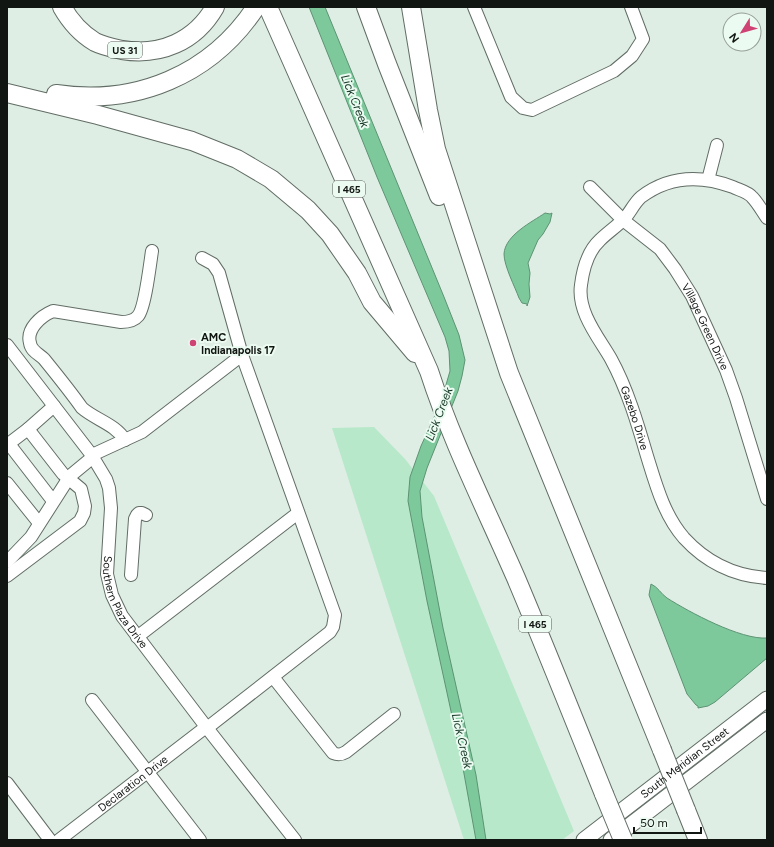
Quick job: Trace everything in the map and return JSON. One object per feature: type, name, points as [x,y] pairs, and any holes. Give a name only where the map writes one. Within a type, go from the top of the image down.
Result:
[{"type":"highway","name":"US 31","points":[[62,7],[70,21],[82,33],[96,42],[111,48],[136,52],[152,52],[164,49],[182,40],[199,28],[215,7]]},
{"type":"highway","points":[[7,87],[77,97],[113,96],[136,92],[159,85],[174,79],[198,65],[220,49],[240,29],[256,7]]},
{"type":"highway","name":"I 465","points":[[268,7],[429,371],[462,456],[519,585],[623,840]]},
{"type":"highway","points":[[366,7],[398,93],[496,333]]},
{"type":"highway","points":[[411,7],[436,149],[509,373],[698,840]]},
{"type":"highway","points":[[7,93],[98,115],[192,141],[237,159],[271,179],[304,206],[330,234],[357,273],[372,302],[429,371]]},
{"type":"main road","name":"South Meridian Street","points":[[584,840],[767,699]]},
{"type":"main road","name":"South Meridian Street","points":[[611,840],[767,720]]},
{"type":"street","points":[[474,7],[511,98],[523,108],[532,110],[614,71],[632,56],[643,39],[631,7]]},
{"type":"street","points":[[708,180],[717,145]]},
{"type":"street","name":"Gazebo Drive","points":[[767,218],[752,197],[716,181],[680,180],[667,182],[641,198],[623,220],[598,241],[587,258],[580,286],[583,308],[612,362],[630,405],[659,494],[672,522],[689,543],[713,562],[739,573],[767,578]]},
{"type":"street","name":"Village Green Drive","points":[[590,187],[623,220],[660,249],[692,296],[726,370],[767,499]]},
{"type":"street","points":[[125,440],[113,426],[82,408],[42,358],[32,349],[29,342],[30,333],[33,326],[47,313],[53,311],[121,322],[129,322],[134,319],[139,315],[142,309],[152,251]]},
{"type":"street","name":"Declaration Drive","points":[[59,840],[273,677],[330,632],[334,627],[335,615],[242,355],[219,273],[213,264],[202,258]]},
{"type":"street","points":[[8,347],[29,342]]},
{"type":"street","name":"Southern Plaza Drive","points":[[8,347],[93,456],[106,479],[111,508],[107,574],[109,585],[117,607],[206,728],[295,840]]},
{"type":"street","points":[[7,562],[28,541],[68,478],[76,470],[93,456],[142,432],[242,355]]},
{"type":"street","points":[[53,502],[8,445],[54,406]]},
{"type":"street","points":[[7,576],[82,517],[85,506],[83,494],[78,486],[68,478],[28,429]]},
{"type":"street","points":[[7,482],[39,524]]},
{"type":"street","points":[[131,575],[135,519],[139,513],[146,515]]},
{"type":"street","points":[[138,637],[298,513]]},
{"type":"street","points":[[273,677],[336,755],[346,752],[394,714]]},
{"type":"street","points":[[92,700],[200,840]]},
{"type":"street","points":[[7,784],[50,840]]},
{"type":"shaded area","points":[[374,427],[405,459],[434,496],[574,831],[562,840],[464,840],[332,428]]},
{"type":"water","name":"Lick Creek","points":[[309,7],[325,7],[444,297],[459,335],[465,360],[458,391],[427,468],[420,491],[422,517],[443,628],[476,775],[486,840],[476,840],[461,757],[427,601],[408,501],[410,477],[421,446],[441,402],[450,371],[449,351],[445,337],[377,177]]},
{"type":"water","points":[[545,213],[552,213],[550,222],[538,240],[528,263],[530,273],[530,297],[527,306],[527,304],[522,303],[519,298],[504,259],[504,254],[509,241],[514,235]]},
{"type":"water","points":[[651,584],[667,598],[716,624],[744,635],[767,638],[767,658],[715,702],[708,706],[698,708],[698,706],[687,694],[649,595]]},
{"type":"place","name":"AMC Indianapolis 17","points":[[193,343]]}]
